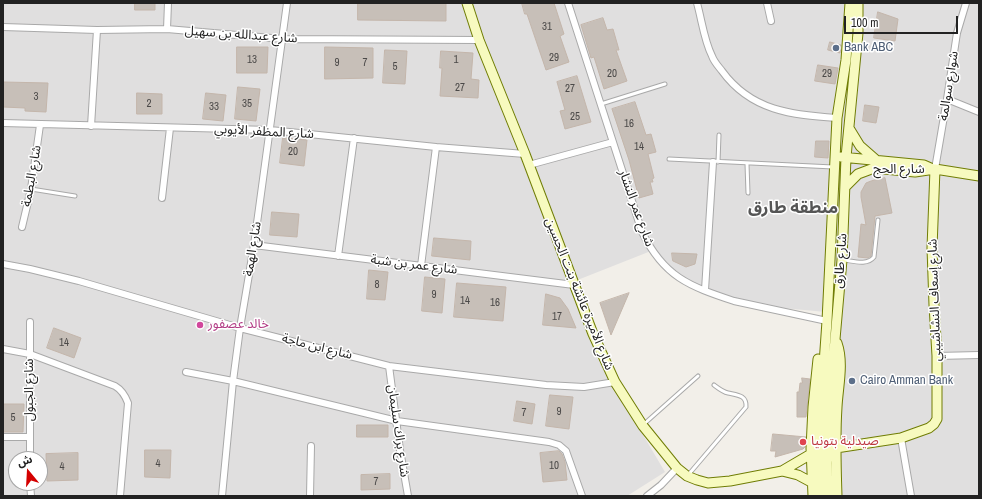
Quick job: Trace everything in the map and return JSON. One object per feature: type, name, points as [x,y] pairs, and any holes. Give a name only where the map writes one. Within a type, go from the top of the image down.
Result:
[{"type":"street","points":[[167,29],[168,3]]},
{"type":"street","name":"شارع الهمة","points":[[222,496],[233,380],[254,245],[288,3]]},
{"type":"street","name":"شارع الأميرة عائشة بنت الحسين","points":[[467,3],[479,40],[525,154],[593,334],[615,382],[643,426],[677,468],[687,476],[708,483],[719,483],[782,470],[811,454]]},
{"type":"street","name":"شارع عمر النشار","points":[[568,3],[642,232],[650,248],[660,262],[689,284],[734,301],[827,321]]},
{"type":"street","points":[[697,3],[712,57],[728,79],[739,90],[774,110],[837,118]]},
{"type":"street","points":[[767,3],[771,21]]},
{"type":"street","name":"شارع طارق","points":[[821,496],[819,447],[837,118],[846,60],[850,3]]},
{"type":"street","name":"شارع طارق","points":[[828,496],[827,463],[829,407],[842,260],[846,157],[858,33],[858,3]]},
{"type":"street","name":"شوارع سوالمة","points":[[935,169],[957,33],[966,3]]},
{"type":"street","name":"شارع عبدالله بن سهيل","points":[[3,27],[97,30],[167,29],[283,40],[479,40]]},
{"type":"street","points":[[91,126],[97,30]]},
{"type":"street","points":[[947,99],[979,112]]},
{"type":"street","name":"شارع المظفر الأيوبي","points":[[3,123],[270,130],[436,147],[525,154]]},
{"type":"street","name":"شارع البطمة","points":[[22,227],[31,189],[40,125]]},
{"type":"street","points":[[849,127],[860,146],[876,160]]},
{"type":"street","points":[[162,198],[170,128]]},
{"type":"street","points":[[338,256],[354,138]]},
{"type":"street","points":[[529,165],[613,142]]},
{"type":"street","points":[[421,266],[436,147]]},
{"type":"street","name":"شارع الحج","points":[[835,156],[924,165],[935,169],[979,176]]},
{"type":"street","points":[[705,290],[716,162]]},
{"type":"street","name":"شارع الحج","points":[[845,187],[858,174],[874,168],[915,172],[935,169]]},
{"type":"street","name":"شارع إسعاف النشاشيبي","points":[[836,448],[901,438],[929,428],[934,424],[937,418],[932,248],[935,169]]},
{"type":"street","name":"شارع عمر بن شبة","points":[[254,245],[574,285]]},
{"type":"street","name":"شارع ابن ماجة","points":[[3,264],[79,281],[240,328],[389,366],[546,385],[584,387],[615,382]]},
{"type":"street","name":"شارع الجبول","points":[[30,322],[30,451]]},
{"type":"street","points":[[835,338],[839,348],[840,358],[836,448],[837,496]]},
{"type":"street","points":[[813,496],[811,454],[813,407],[817,366],[821,349],[825,341]]},
{"type":"street","points":[[3,349],[30,354],[115,386],[125,395],[128,403],[120,496]]},
{"type":"street","points":[[936,356],[979,355]]},
{"type":"street","name":"شارع براك سليمان","points":[[389,366],[400,450],[408,496]]},
{"type":"street","points":[[186,372],[233,380],[397,421],[549,442],[559,445],[566,451],[582,496]]},
{"type":"street","points":[[3,437],[30,438]]},
{"type":"street","points":[[901,438],[911,496]]},
{"type":"street","points":[[310,496],[311,446]]},
{"type":"street","points":[[647,496],[661,485],[677,468]]},
{"type":"street","name":"شارع الأميرة عائشة بنت الحسين","points":[[782,470],[798,474],[812,482]]},
{"type":"lane","points":[[601,104],[665,84]]},
{"type":"lane","points":[[716,162],[719,135]]},
{"type":"lane","points":[[669,159],[835,168]]},
{"type":"lane","points":[[747,164],[748,193]]},
{"type":"lane","points":[[31,189],[75,196]]},
{"type":"lane","points":[[842,260],[864,262],[872,260],[874,257],[878,220]]},
{"type":"lane","points":[[643,426],[698,376]]},
{"type":"lane","points":[[687,476],[746,407],[745,400],[742,396],[724,392],[714,385]]},
{"type":"shaded area","points":[[3,3],[979,3],[979,496],[833,496],[830,446],[837,313],[738,304],[673,275],[656,249],[575,281],[595,354],[665,472],[627,496],[3,496]]},
{"type":"building","points":[[135,3],[155,3],[155,10],[135,10]]},
{"type":"building","points":[[358,3],[446,3],[446,21],[358,20]]},
{"type":"building","points":[[522,3],[554,3],[564,34],[560,36],[569,62],[546,70]]},
{"type":"building","points":[[878,12],[898,19],[895,41],[874,38]]},
{"type":"building","points":[[603,18],[607,30],[613,29],[619,50],[616,50],[627,81],[604,89],[594,57],[591,58],[581,25]]},
{"type":"building","name":"Bank ABC","points":[[830,42],[841,45],[840,53],[828,50]]},
{"type":"building","points":[[237,47],[268,47],[267,73],[237,73]]},
{"type":"building","points":[[325,47],[373,48],[373,78],[325,79]]},
{"type":"building","points":[[385,50],[407,51],[405,84],[383,83]]},
{"type":"building","points":[[441,51],[473,53],[471,79],[479,80],[478,98],[440,96],[442,68],[440,68]]},
{"type":"building","points":[[818,65],[838,68],[835,84],[815,81]]},
{"type":"building","points":[[577,76],[591,122],[565,129],[560,111],[565,110],[557,82]]},
{"type":"building","points":[[3,82],[48,83],[46,112],[25,111],[25,108],[3,107]]},
{"type":"building","points":[[238,87],[260,89],[256,121],[235,119]]},
{"type":"building","points":[[137,93],[162,94],[162,114],[137,114]]},
{"type":"building","points":[[206,93],[226,95],[223,121],[203,119]]},
{"type":"building","points":[[635,102],[646,135],[651,134],[656,152],[648,154],[654,178],[652,179],[653,182],[650,182],[653,194],[639,198],[629,160],[612,109]]},
{"type":"building","points":[[865,105],[879,107],[876,123],[863,121]]},
{"type":"building","points":[[283,138],[307,140],[304,166],[280,163]]},
{"type":"building","points":[[816,141],[829,141],[828,158],[815,157]]},
{"type":"building","points":[[885,178],[892,213],[875,216],[871,256],[868,258],[858,257],[861,224],[866,225],[861,192],[866,183]]},
{"type":"building","points":[[272,212],[299,214],[297,237],[270,235]]},
{"type":"building","points":[[434,238],[471,241],[470,260],[432,256]]},
{"type":"building","points":[[672,253],[697,254],[695,264],[686,267],[673,261]]},
{"type":"building","points":[[369,270],[388,272],[385,300],[367,299]]},
{"type":"building","points":[[425,277],[445,279],[442,313],[422,311]]},
{"type":"building","points":[[457,283],[506,287],[503,321],[454,317]]},
{"type":"building","points":[[629,293],[611,335],[600,303]]},
{"type":"building","points":[[546,294],[560,298],[568,309],[576,328],[543,325]]},
{"type":"building","points":[[54,328],[81,338],[74,358],[47,348]]},
{"type":"building","points":[[802,378],[810,379],[806,417],[797,417],[797,392],[799,392]]},
{"type":"building","points":[[550,395],[573,397],[569,429],[546,426]]},
{"type":"building","points":[[517,401],[535,404],[532,424],[514,421]]},
{"type":"building","points":[[3,404],[24,404],[23,432],[3,432]]},
{"type":"building","points":[[357,425],[388,425],[388,437],[357,437]]},
{"type":"building","points":[[773,434],[806,437],[805,447],[803,449],[775,457],[776,451],[771,451]]},
{"type":"building","points":[[145,450],[171,450],[170,478],[145,477]]},
{"type":"building","points":[[559,451],[565,462],[567,480],[543,482],[540,453]]},
{"type":"building","points":[[78,453],[78,480],[48,481],[48,454]]},
{"type":"building","points":[[390,474],[390,489],[361,490],[361,475]]},
{"type":"place","name":"Bank ABC","points":[[836,48]]},
{"type":"place","name":"خالد عصفور","points":[[200,325]]},
{"type":"place","name":"Cairo Amman Bank","points":[[852,381]]},
{"type":"place","name":"صيدلية بتونيا","points":[[803,442]]},
{"type":"district","name":"منطقة طارق","points":[[793,208]]}]
